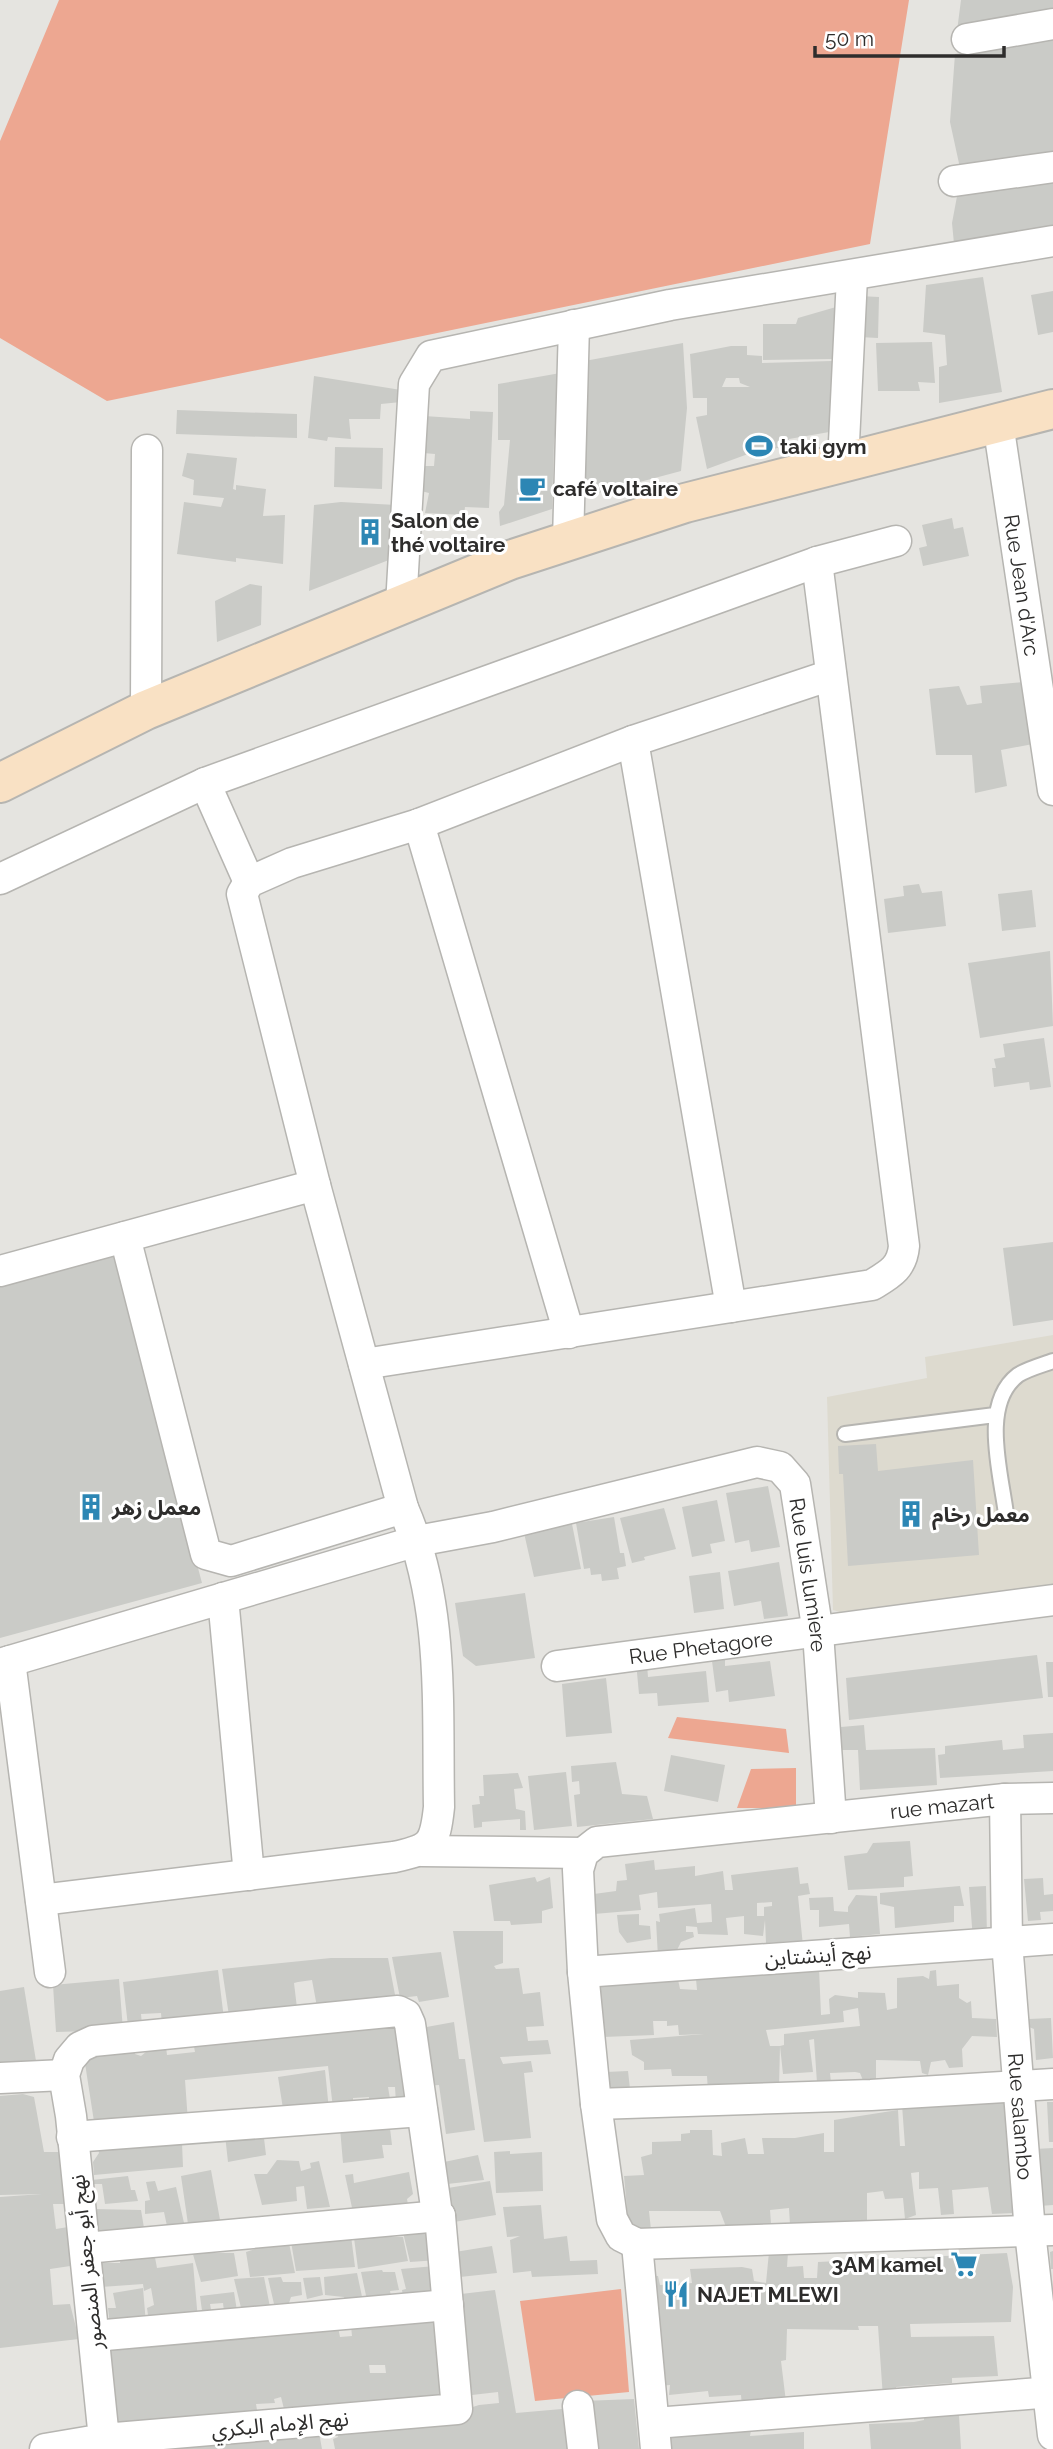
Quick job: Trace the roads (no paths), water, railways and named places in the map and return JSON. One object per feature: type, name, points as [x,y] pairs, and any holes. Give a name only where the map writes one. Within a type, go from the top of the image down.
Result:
[{"type":"main road","points":[[0,783],[146,710],[510,560],[685,503],[1053,409]]},
{"type":"street","points":[[967,39],[1053,24]]},
{"type":"street","points":[[954,181],[1053,167]]},
{"type":"street","points":[[401,605],[414,384],[431,356],[670,304],[1053,241]]},
{"type":"street","points":[[843,463],[852,276]]},
{"type":"street","points":[[568,541],[574,325]]},
{"type":"street","name":"Rue Jean d'Arc","points":[[998,423],[1053,790]]},
{"type":"street","points":[[146,710],[147,450]]},
{"type":"street","points":[[0,879],[205,783],[817,562],[896,541]]},
{"type":"street","points":[[364,1364],[872,1285],[895,1271],[903,1261],[904,1246],[817,562]]},
{"type":"street","points":[[422,1851],[436,1836],[439,1807],[435,1619],[417,1541],[403,1508],[315,1185],[242,894],[249,882],[292,863],[419,824],[632,741],[831,675]]},
{"type":"street","points":[[632,741],[731,1307]]},
{"type":"street","points":[[205,783],[249,882]]},
{"type":"street","points":[[419,824],[569,1333]]},
{"type":"street","points":[[0,1271],[315,1185]]},
{"type":"street","points":[[125,1237],[205,1554],[231,1561],[403,1508]]},
{"type":"street","name":"Rue luis lumiere","points":[[5,1662],[417,1541],[493,1527],[757,1462],[780,1467],[794,1484],[818,1633],[831,1818]]},
{"type":"street","points":[[223,1598],[249,1875]]},
{"type":"street","name":"Rue Phetagore","points":[[557,1666],[1053,1600]]},
{"type":"street","points":[[5,1662],[50,1972]]},
{"type":"street","name":"rue mazart","points":[[583,1853],[597,1842],[1005,1799],[1053,1798]]},
{"type":"street","name":"Rue salambo","points":[[1005,1799],[1007,1942],[1019,2087],[1042,2231],[1053,2435]]},
{"type":"street","points":[[41,1900],[394,1857],[422,1851],[583,1853],[578,1871],[583,1972],[596,2104],[612,2219],[621,2236],[637,2244],[1042,2231]]},
{"type":"street","name":"نهج أينشتاين","points":[[583,1972],[1053,1939]]},
{"type":"street","points":[[0,2078],[64,2075],[69,2060],[80,2047],[93,2041],[398,2011],[406,2015],[410,2024],[437,2214],[440,2216],[448,2305],[94,2336]]},
{"type":"street","name":"نهج أبو جعفر المنصور","points":[[64,2075],[105,2444]]},
{"type":"street","points":[[596,2104],[871,2095],[1053,2084]]},
{"type":"street","points":[[72,2137],[422,2112]]},
{"type":"street","points":[[85,2248],[440,2216]]},
{"type":"street","points":[[637,2244],[656,2436],[1052,2393]]},
{"type":"street","name":"نهج الإمام البكري","points":[[46,2449],[457,2409],[448,2305]]},
{"type":"street","points":[[578,2406],[583,2449]]},
{"type":"lane","points":[[1006,1514],[995,1415],[1001,1394],[1018,1375],[1053,1361]]},
{"type":"lane","points":[[845,1434],[995,1415]]},
{"type":"place","name":"taki gym","points":[[759,446]]},
{"type":"place","name":"café voltaire","points":[[532,488]]},
{"type":"place","name":"Salon de thé voltaire","points":[[370,532]]},
{"type":"place","name":"معمل زهر","points":[[91,1507]]},
{"type":"place","name":"معمل رخام","points":[[911,1514]]},
{"type":"place","name":"3AM kamel","points":[[964,2264]]},
{"type":"place","name":"NAJET MLEWI","points":[[676,2294]]}]
